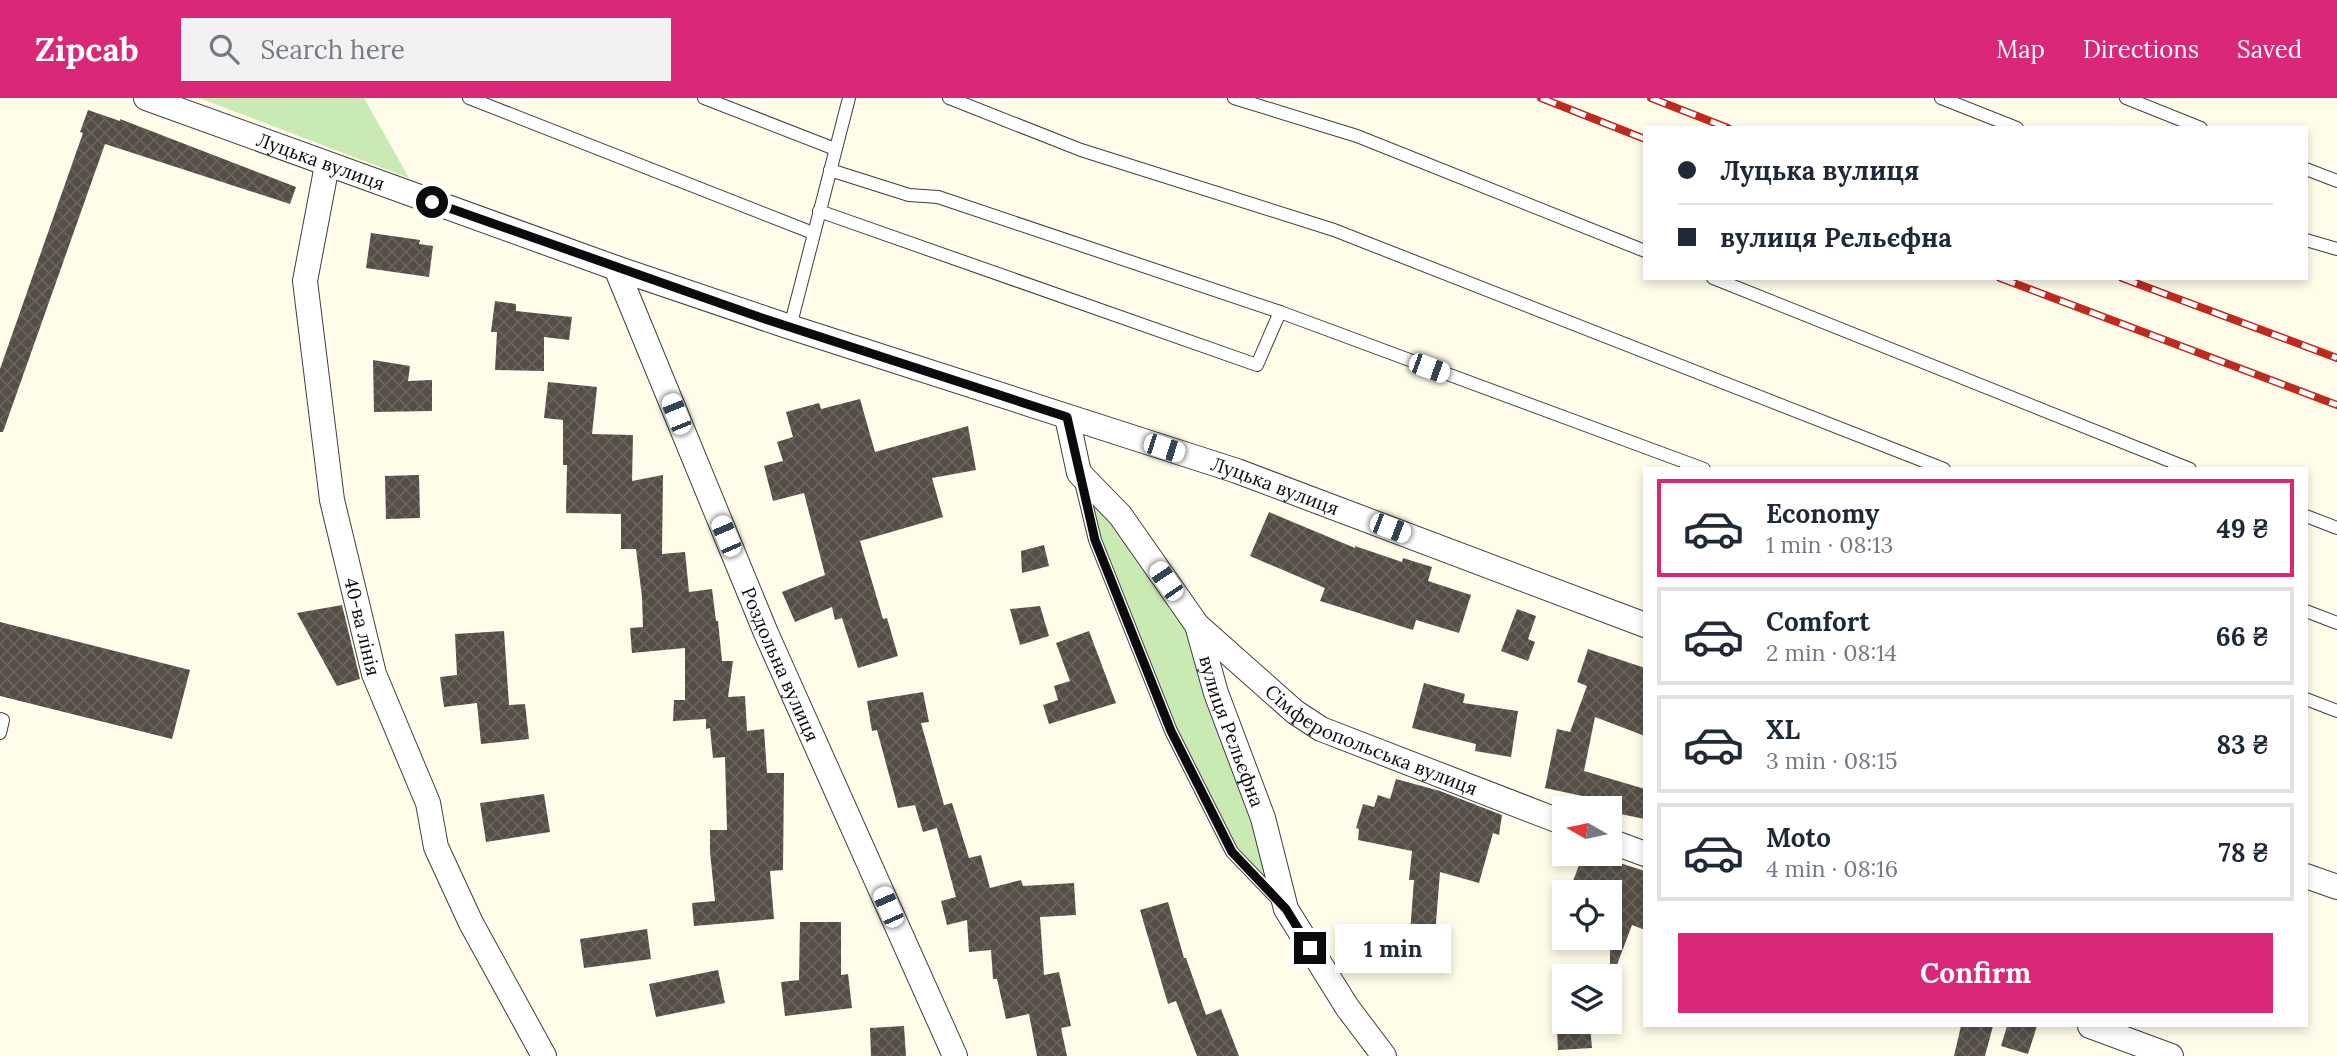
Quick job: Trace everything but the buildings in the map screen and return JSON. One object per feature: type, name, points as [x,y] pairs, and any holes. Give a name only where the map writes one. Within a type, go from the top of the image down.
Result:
[{"type":"street","name":"Луцька вулиця","points":[[146,98],[616,268],[1237,471],[1643,624]]},
{"type":"street","name":"40-ва лінія","points":[[327,165],[305,281],[332,500],[374,674],[428,803],[436,847],[471,923],[544,1056]]},
{"type":"street","name":"Роздольна вулиця","points":[[616,268],[766,633],[955,1056]]},
{"type":"street","points":[[1067,417],[1079,473]]},
{"type":"street","name":"вулиця Рельєфна","points":[[1079,473],[1121,514],[1197,625],[1216,692],[1263,818],[1286,909],[1347,1007],[1384,1056]]},
{"type":"street","name":"Сімферопольська вулиця","points":[[1197,625],[1295,712],[1321,729],[1552,818]]},
{"type":"street","points":[[1622,845],[1643,853]]},
{"type":"street","points":[[2308,877],[2337,887]]},
{"type":"street","points":[[2093,1027],[2171,1056]]},
{"type":"lane","points":[[469,98],[813,233]]},
{"type":"lane","points":[[704,98],[835,149]]},
{"type":"lane","points":[[790,327],[849,98]]},
{"type":"lane","points":[[949,98],[1081,150],[1334,230],[1939,467]]},
{"type":"lane","points":[[1234,98],[1357,136],[1643,250]]},
{"type":"lane","points":[[2126,98],[2196,126]]},
{"type":"lane","points":[[1945,99],[2012,126]]},
{"type":"lane","points":[[830,170],[909,195],[938,197],[1280,312],[1698,467]]},
{"type":"lane","points":[[2308,170],[2337,181]]},
{"type":"lane","points":[[819,211],[1257,365],[1280,312]]},
{"type":"lane","points":[[2308,241],[2337,249]]},
{"type":"lane","points":[[1718,280],[2185,467]]},
{"type":"lane","points":[[1079,473],[1095,540],[1171,731],[1232,852],[1286,909]]},
{"type":"lane","points":[[2308,517],[2337,528]]},
{"type":"lane","points":[[2308,612],[2337,623]]},
{"type":"lane","points":[[2308,700],[2337,711]]},
{"type":"lane","points":[[0,719],[3,720],[0,733]]},
{"type":"green space","points":[[199,98],[364,98],[409,178]]},
{"type":"green space","points":[[1089,494],[1116,521],[1187,627],[1256,821],[1267,878],[1237,849],[1178,733],[1100,539]]},
{"type":"railway","points":[[1541,98],[1643,138]]},
{"type":"railway","points":[[1651,98],[1723,126]]},
{"type":"railway","points":[[2005,280],[2337,405]]},
{"type":"railway","points":[[2127,280],[2337,358]]},
{"type":"route","points":[[432,202],[765,319],[1067,417],[1095,540],[1171,731],[1232,852],[1286,909],[1310,948]]}]
